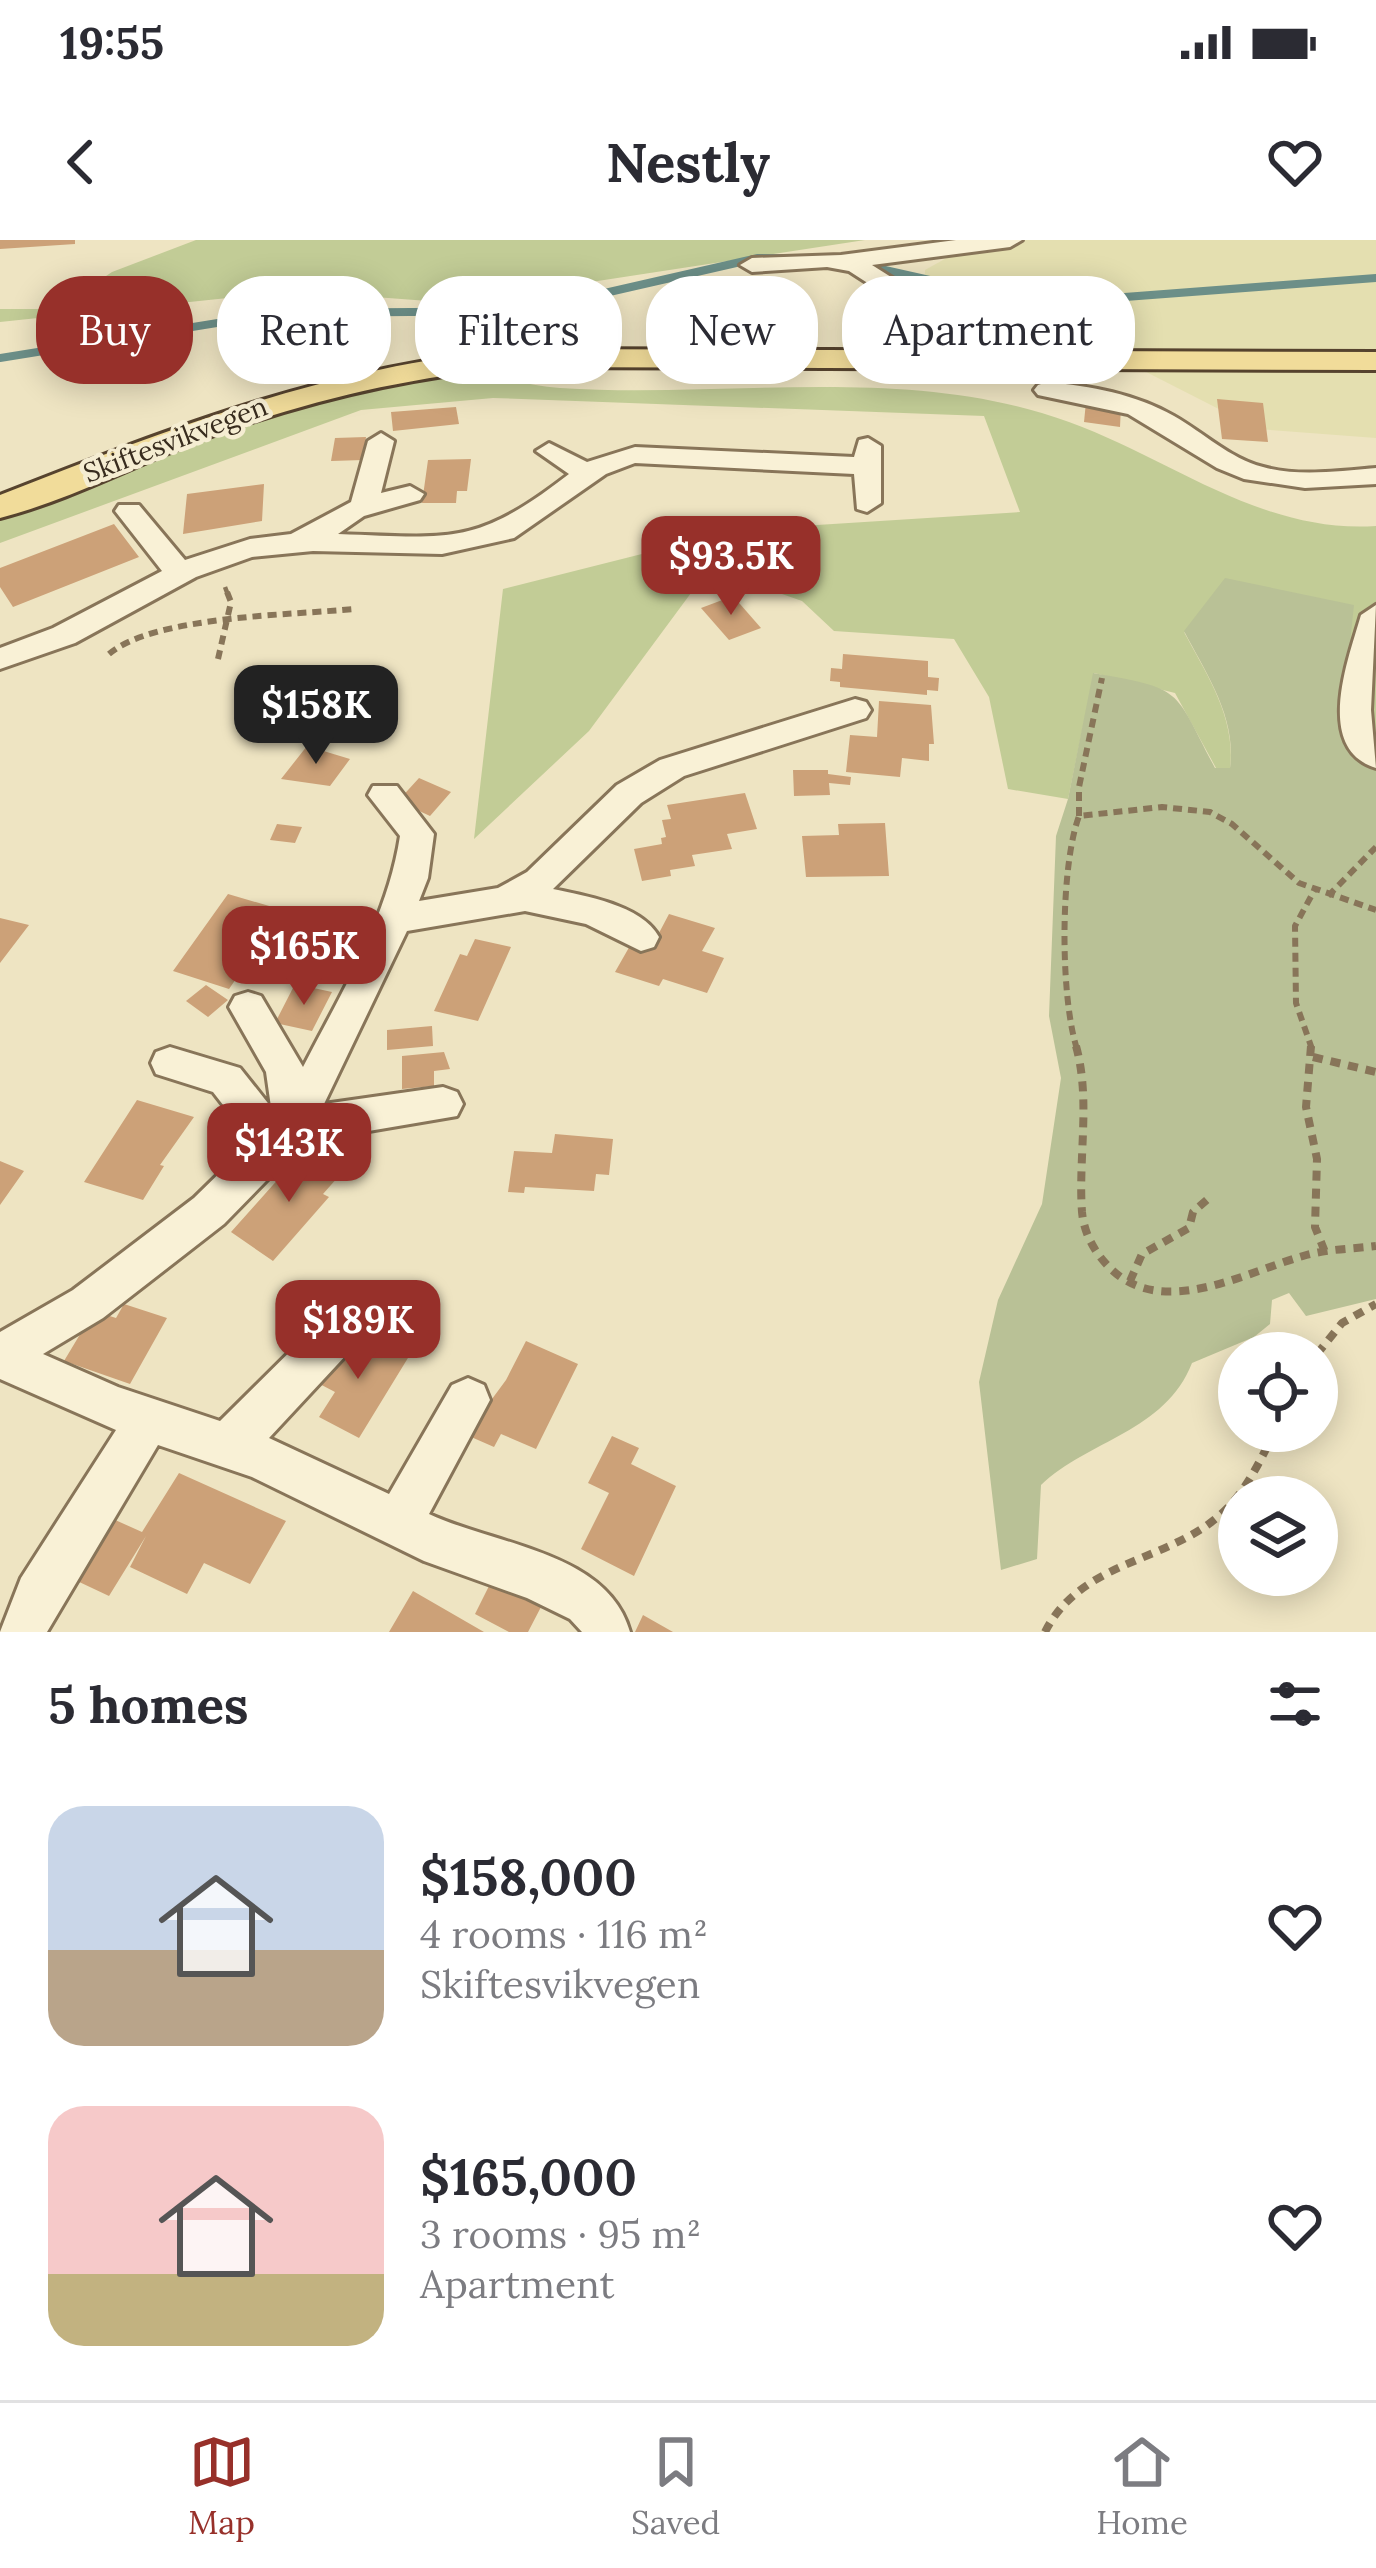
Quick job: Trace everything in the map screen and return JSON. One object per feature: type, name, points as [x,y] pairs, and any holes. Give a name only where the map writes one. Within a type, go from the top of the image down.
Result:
[{"type":"main road","name":"Skiftesvikvegen","points":[[0,506],[290,396],[404,368],[520,358],[842,359]]},
{"type":"main road","name":"Skiftesvikvegen","points":[[1135,360],[1376,361]]},
{"type":"street","points":[[752,265],[842,262],[1010,240]]},
{"type":"street","points":[[842,262],[875,276]]},
{"type":"street","points":[[1047,390],[1125,404],[1167,422],[1236,467],[1263,475],[1298,481],[1376,476]]},
{"type":"street","points":[[364,506],[381,441]]},
{"type":"street","points":[[549,451],[584,471]]},
{"type":"street","points":[[0,659],[250,548],[296,542],[470,541],[505,532],[528,519],[584,471],[606,460],[634,455],[867,454],[867,503]]},
{"type":"street","points":[[296,542],[364,506],[410,494]]},
{"type":"street","points":[[129,512],[182,576]]},
{"type":"street","points":[[1376,615],[1355,715],[1358,737],[1376,756]]},
{"type":"street","points":[[503,902],[539,881],[629,794],[672,768],[855,710]]},
{"type":"street","points":[[0,1357],[88,1304],[209,1211],[293,1126],[411,878],[416,835],[385,795]]},
{"type":"street","points":[[393,919],[530,897],[595,912],[641,937]]},
{"type":"street","points":[[248,1007],[286,1070],[293,1126]]},
{"type":"street","points":[[170,1063],[226,1080],[261,1124],[257,1164]]},
{"type":"street","points":[[293,1126],[443,1104]]},
{"type":"street","points":[[226,1444],[263,1414],[347,1324]]},
{"type":"street","points":[[0,1357],[226,1444],[441,1544],[537,1576],[587,1602],[602,1617],[606,1632]]},
{"type":"street","points":[[398,1524],[468,1400]]},
{"type":"street","points":[[22,1632],[38,1595],[149,1418]]},
{"type":"path","points":[[218,659],[231,602],[219,574]]},
{"type":"path","points":[[109,654],[124,641],[196,624],[355,609]]},
{"type":"path","points":[[1102,678],[1079,787],[1079,816],[1070,843],[1066,1015],[1083,1092],[1082,1217],[1095,1253],[1130,1281],[1169,1292],[1245,1278],[1325,1252],[1376,1246]]},
{"type":"path","points":[[1079,816],[1187,808],[1208,812],[1229,820],[1289,878],[1376,910]]},
{"type":"path","points":[[1328,896],[1376,847]]},
{"type":"path","points":[[1314,891],[1295,926],[1296,1003],[1309,1031],[1313,1057],[1306,1107],[1317,1159],[1316,1227],[1325,1252]]},
{"type":"path","points":[[1313,1057],[1376,1072]]},
{"type":"path","points":[[1130,1281],[1142,1254],[1189,1228],[1193,1213],[1210,1198]]},
{"type":"path","points":[[1334,1332],[1362,1308],[1376,1304]]},
{"type":"path","points":[[1046,1632],[1051,1614],[1119,1563],[1207,1525],[1247,1486],[1264,1452]]},
{"type":"shaded area","points":[[979,240],[1376,240],[1376,438],[1258,429],[1135,366],[1135,276],[925,276],[925,270]]},
{"type":"green space","points":[[196,240],[865,240],[622,277],[415,276],[415,300],[391,298],[391,276],[217,276],[217,299],[193,302],[193,276],[106,276]]},
{"type":"green space","points":[[0,309],[36,309],[36,318],[0,322]]},
{"type":"green space","points":[[415,378],[415,384],[623,390],[817,387],[945,393],[1008,404],[1069,422],[1218,491],[1294,518],[1376,526],[1376,737],[1341,727],[1184,632],[1224,714],[1230,768],[1216,768],[1175,693],[1094,673],[1068,799],[1008,789],[989,697],[954,639],[834,631],[802,601],[736,578],[691,593],[589,731],[474,839],[503,589],[737,530],[1020,512],[984,416],[493,398],[361,410],[0,543],[0,498],[274,395]]},
{"type":"green space","points":[[1225,578],[1354,605],[1341,727],[1355,752],[1376,766],[1376,1299],[1306,1316],[1289,1293],[1272,1300],[1270,1324],[1260,1332],[1218,1332],[1218,1352],[1192,1363],[1164,1405],[1041,1485],[1037,1559],[1001,1570],[979,1382],[998,1300],[1042,1204],[1061,1078],[1049,1016],[1056,836],[1093,673],[1145,683],[1173,697],[1215,768],[1230,768],[1225,714],[1184,631]]},
{"type":"building","points":[[0,240],[75,240],[75,244],[0,249]]},
{"type":"building","points":[[1217,399],[1263,403],[1268,442],[1222,439]]},
{"type":"building","points":[[1086,402],[1121,406],[1120,427],[1084,422]]},
{"type":"building","points":[[456,407],[459,424],[393,431],[391,412]]},
{"type":"building","points":[[366,437],[363,460],[331,461],[335,438]]},
{"type":"building","points":[[471,459],[467,491],[457,491],[456,503],[422,503],[428,460]]},
{"type":"building","points":[[264,484],[262,521],[183,534],[187,494]]},
{"type":"building","points":[[114,524],[139,557],[13,607],[0,587],[0,568]]},
{"type":"building","points":[[733,596],[761,628],[729,640],[701,608]]},
{"type":"building","points":[[843,654],[928,661],[928,677],[939,678],[938,691],[927,690],[927,695],[840,687],[840,682],[830,681],[831,668],[842,669]]},
{"type":"building","points":[[879,701],[931,705],[934,744],[929,744],[929,761],[902,758],[900,777],[846,772],[850,735],[877,737]]},
{"type":"building","points":[[307,746],[350,759],[330,786],[281,779]]},
{"type":"building","points":[[793,770],[828,770],[828,774],[851,777],[850,785],[829,783],[830,795],[794,796]]},
{"type":"building","points":[[419,778],[451,792],[430,816],[398,801]]},
{"type":"building","points":[[745,793],[757,829],[727,834],[732,849],[692,855],[695,866],[642,881],[634,849],[662,844],[661,838],[666,837],[662,820],[671,819],[667,805]]},
{"type":"building","points":[[885,823],[889,876],[806,877],[802,836],[839,835],[838,824]]},
{"type":"building","points":[[277,824],[302,827],[295,843],[270,840]]},
{"type":"building","points":[[228,894],[276,908],[249,948],[256,950],[229,989],[173,971]]},
{"type":"building","points":[[669,914],[715,928],[702,951],[724,958],[707,993],[663,979],[659,986],[615,972],[631,944],[650,950]]},
{"type":"building","points":[[0,918],[29,925],[0,963]]},
{"type":"building","points":[[475,939],[511,947],[478,1021],[434,1011],[460,954],[467,956]]},
{"type":"building","points":[[295,984],[332,992],[312,1031],[275,1023]]},
{"type":"building","points":[[206,985],[228,1000],[208,1017],[186,1001]]},
{"type":"building","points":[[432,1026],[433,1046],[387,1050],[387,1030]]},
{"type":"building","points":[[444,1052],[450,1069],[434,1071],[434,1086],[402,1089],[402,1056]]},
{"type":"building","points":[[137,1100],[194,1117],[160,1165],[164,1166],[143,1200],[84,1182]]},
{"type":"building","points":[[555,1134],[613,1139],[609,1175],[596,1174],[594,1191],[525,1187],[524,1193],[508,1192],[514,1151],[552,1153]]},
{"type":"building","points":[[325,1155],[346,1168],[323,1194],[329,1197],[273,1261],[231,1232],[297,1158]]},
{"type":"building","points":[[0,1161],[24,1171],[0,1205]]},
{"type":"building","points":[[124,1304],[167,1318],[130,1384],[64,1361],[94,1311],[116,1318]]},
{"type":"building","points":[[345,1334],[389,1355],[395,1345],[411,1353],[359,1438],[319,1417],[335,1392],[314,1381]]},
{"type":"building","points":[[526,1341],[578,1364],[536,1449],[501,1434],[494,1447],[462,1433],[483,1395],[492,1399],[506,1380]]},
{"type":"building","points":[[612,1436],[639,1448],[631,1464],[676,1486],[634,1576],[581,1549],[609,1493],[588,1483]]},
{"type":"building","points":[[179,1473],[286,1521],[250,1584],[204,1563],[187,1594],[130,1567],[146,1536],[109,1596],[75,1580],[113,1519],[142,1532]]},
{"type":"building","points":[[491,1582],[541,1607],[528,1632],[509,1632],[475,1614]]},
{"type":"building","points":[[413,1591],[484,1632],[389,1632]]},
{"type":"building","points":[[643,1615],[673,1632],[635,1632]]},
{"type":"waterway","points":[[0,358],[279,313],[526,311],[758,258],[837,259]]},
{"type":"waterway","points":[[867,266],[983,292],[1072,301],[1376,278]]}]
